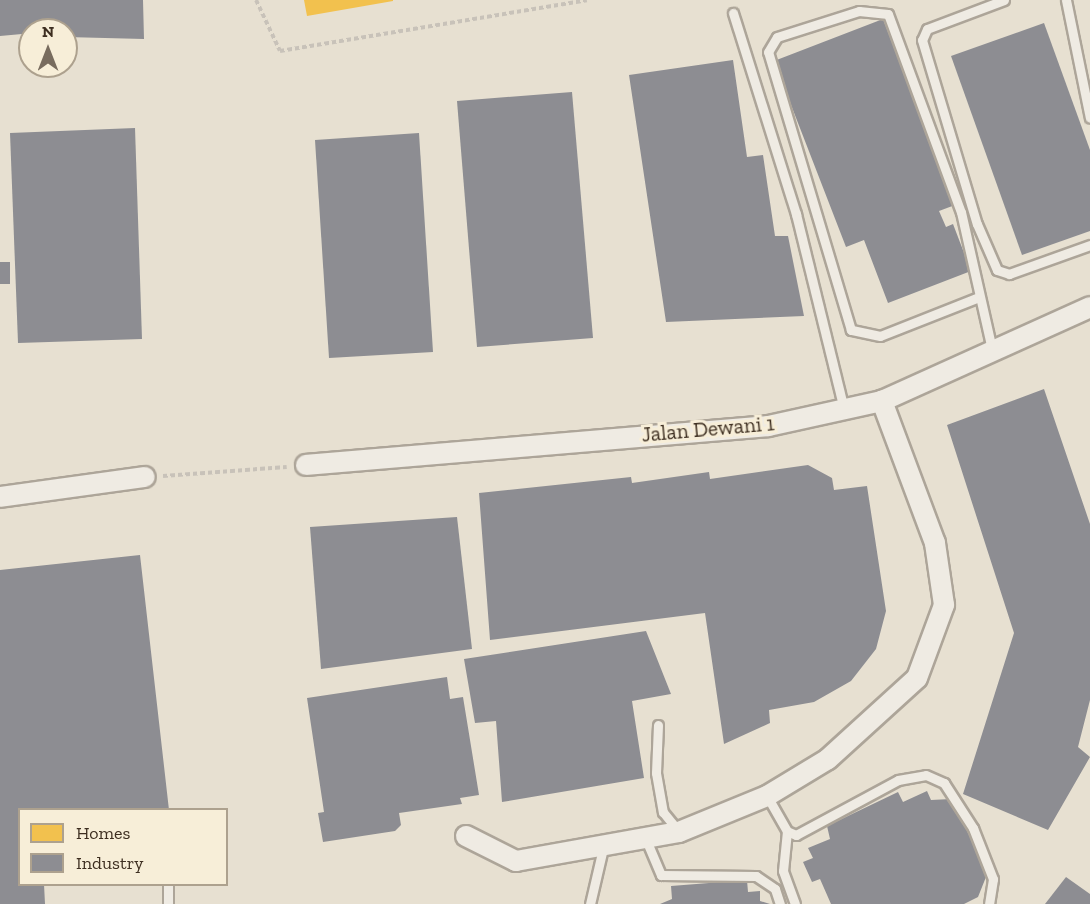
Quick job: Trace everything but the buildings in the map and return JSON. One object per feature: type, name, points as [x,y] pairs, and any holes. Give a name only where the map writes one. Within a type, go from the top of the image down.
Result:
[{"type":"street","name":"Jalan Dewani 1","points":[[306,465],[768,426],[882,401],[1090,307]]},
{"type":"street","points":[[466,836],[516,861],[647,842],[679,832],[766,796],[828,759],[917,678],[944,605],[935,543],[882,401]]},
{"type":"street","points":[[0,497],[145,477]]},
{"type":"lane","points":[[1004,0],[927,29],[922,40],[977,224],[997,270],[1009,274],[1090,245]]},
{"type":"lane","points":[[1066,0],[1090,117]]},
{"type":"lane","points":[[979,297],[880,336],[851,330],[768,52],[777,37],[859,11],[888,14],[961,212],[992,350]]},
{"type":"lane","points":[[733,13],[796,214],[844,410]]},
{"type":"lane","points":[[658,725],[656,773],[663,812],[679,832]]},
{"type":"lane","points":[[788,831],[808,832],[897,780],[926,774],[944,783],[973,828],[993,879],[989,904]]},
{"type":"lane","points":[[766,796],[788,831],[783,871],[795,904]]},
{"type":"lane","points":[[647,842],[662,875],[756,876],[775,889],[780,904]]},
{"type":"lane","points":[[590,904],[603,848]]},
{"type":"lane","points":[[168,886],[168,904]]},
{"type":"path","points":[[256,0],[280,51],[587,0]]},
{"type":"path","points":[[145,477],[306,465]]}]
